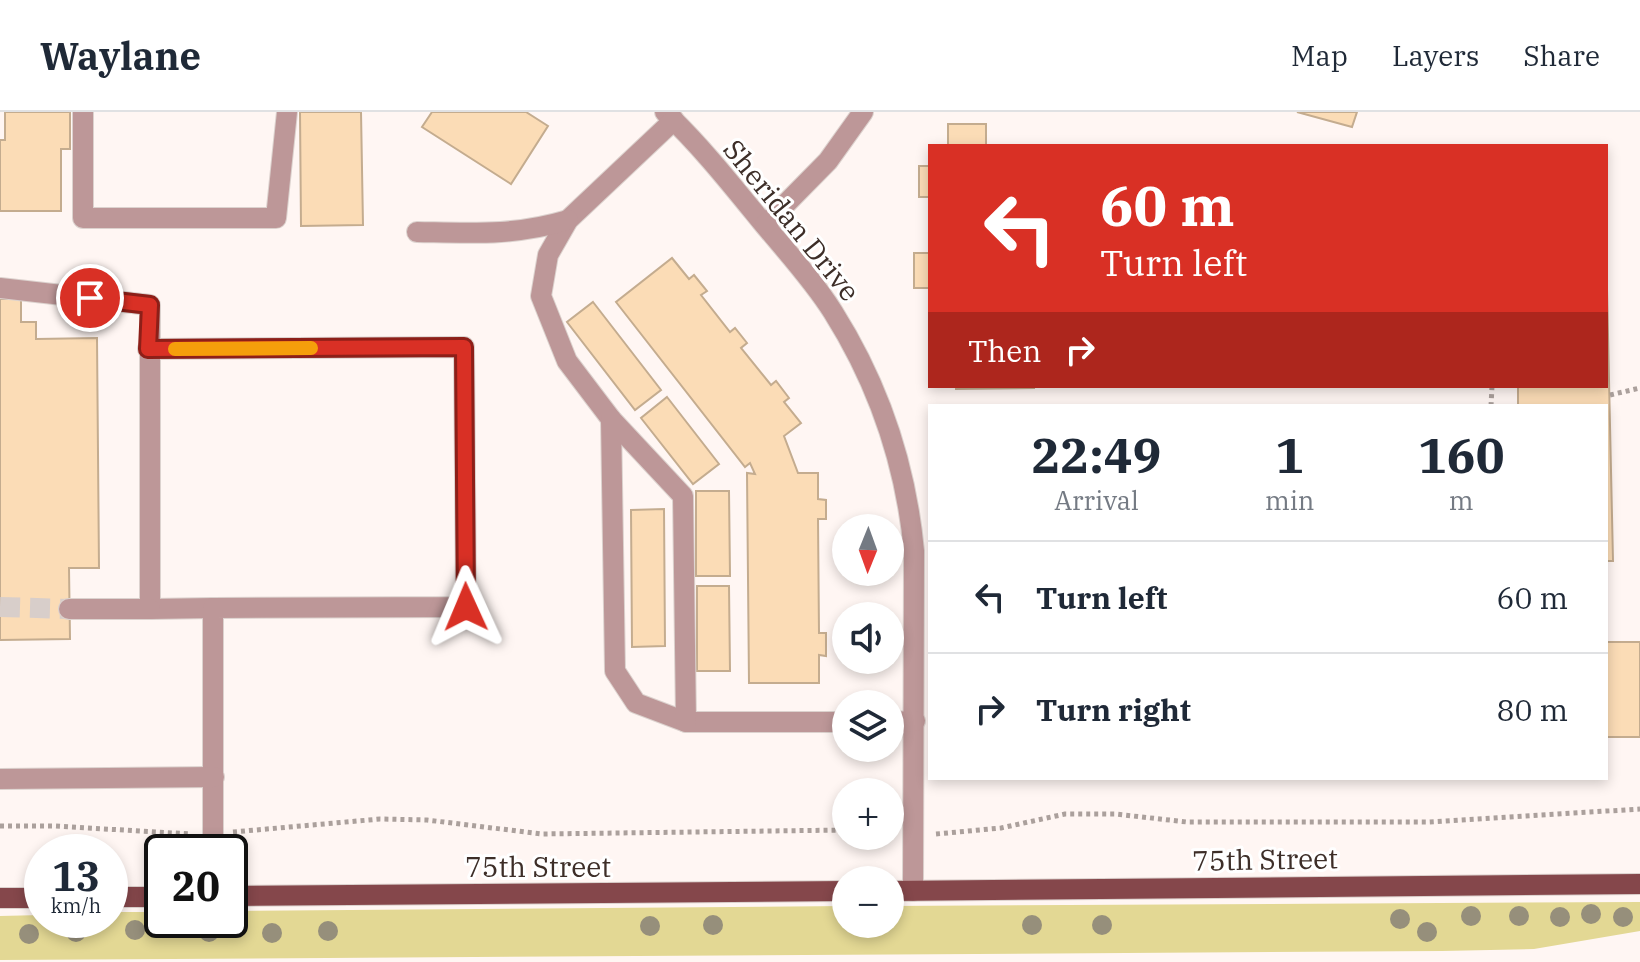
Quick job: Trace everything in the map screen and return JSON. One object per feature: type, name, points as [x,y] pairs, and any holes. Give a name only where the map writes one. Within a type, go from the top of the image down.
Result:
[{"type":"main road","name":"75th Street","points":[[904,891],[1640,884]]},
{"type":"main road","name":"75th Street","points":[[248,896],[832,891]]},
{"type":"main road","points":[[0,898],[24,898]]},
{"type":"street","points":[[83,112],[83,218],[276,218],[287,112]]},
{"type":"street","points":[[765,225],[828,161],[863,112]]},
{"type":"street","points":[[670,116],[568,220],[548,255],[541,296],[567,361],[611,419],[683,496],[686,722]]},
{"type":"street","name":"Sheridan Drive","points":[[670,116],[812,282],[871,381],[902,471],[911,511],[914,551],[913,891]]},
{"type":"street","points":[[417,232],[506,233],[538,229],[568,220]]},
{"type":"street","points":[[0,288],[150,305],[150,609]]},
{"type":"street","points":[[69,609],[466,607],[464,347],[148,349]]},
{"type":"street","points":[[611,419],[615,671],[636,703],[686,722],[832,722]]},
{"type":"street","points":[[213,608],[213,834]]},
{"type":"street","points":[[904,721],[915,721]]},
{"type":"street","points":[[0,779],[214,777]]},
{"type":"path","points":[[1610,395],[1640,388]]},
{"type":"path","points":[[940,834],[1001,828],[1065,814],[1115,814],[1187,822],[1414,822],[1640,809]]},
{"type":"path","points":[[230,832],[380,819],[427,820],[542,834],[832,830]]},
{"type":"path","points":[[0,826],[192,834]]},
{"type":"shaded area","points":[[1640,902],[1640,931],[1534,949],[1442,951],[0,960],[0,916],[24,915],[24,938],[128,938],[128,912],[144,912],[144,938],[248,938],[248,911],[832,906],[832,938],[904,938],[904,906]]},
{"type":"building","points":[[5,112],[70,112],[70,149],[61,149],[61,211],[0,211],[0,140],[5,140]]},
{"type":"building","points":[[300,112],[361,112],[363,225],[301,226]]},
{"type":"building","points":[[432,112],[526,112],[548,126],[511,184],[422,127]]},
{"type":"building","points":[[1297,112],[1357,112],[1352,127]]},
{"type":"building","points":[[948,124],[986,124],[986,144],[948,144]]},
{"type":"building","points":[[919,166],[928,166],[928,197],[919,197]]},
{"type":"building","points":[[914,253],[928,253],[928,288],[914,288]]},
{"type":"building","points":[[672,258],[689,279],[694,275],[707,291],[701,295],[730,332],[735,328],[747,343],[741,348],[771,385],[776,381],[789,398],[784,402],[801,423],[784,436],[798,473],[818,473],[818,499],[826,500],[826,519],[818,519],[819,633],[826,633],[826,656],[819,655],[819,683],[749,683],[747,473],[755,474],[750,463],[745,467],[616,302]]},
{"type":"building","points":[[0,299],[21,299],[21,322],[36,322],[36,339],[97,338],[99,568],[69,568],[70,639],[0,640]]},
{"type":"building","points":[[593,302],[661,390],[635,410],[567,322]]},
{"type":"building","points":[[1608,335],[1613,561],[1608,561],[1608,404],[1518,404],[1518,388],[1608,388]]},
{"type":"building","points":[[667,397],[719,464],[693,484],[641,418]]},
{"type":"building","points":[[696,491],[729,491],[730,576],[696,576]]},
{"type":"building","points":[[664,509],[665,646],[632,647],[631,510]]},
{"type":"building","points":[[697,586],[729,586],[730,671],[697,671]]},
{"type":"building","points":[[1608,642],[1640,642],[1640,737],[1608,737]]},
{"type":"tunnel","points":[[0,607],[69,609]]},
{"type":"slow traffic","points":[[175,349],[311,348]]},
{"type":"route","points":[[90,298],[150,305],[148,349],[464,347],[466,607]]}]
